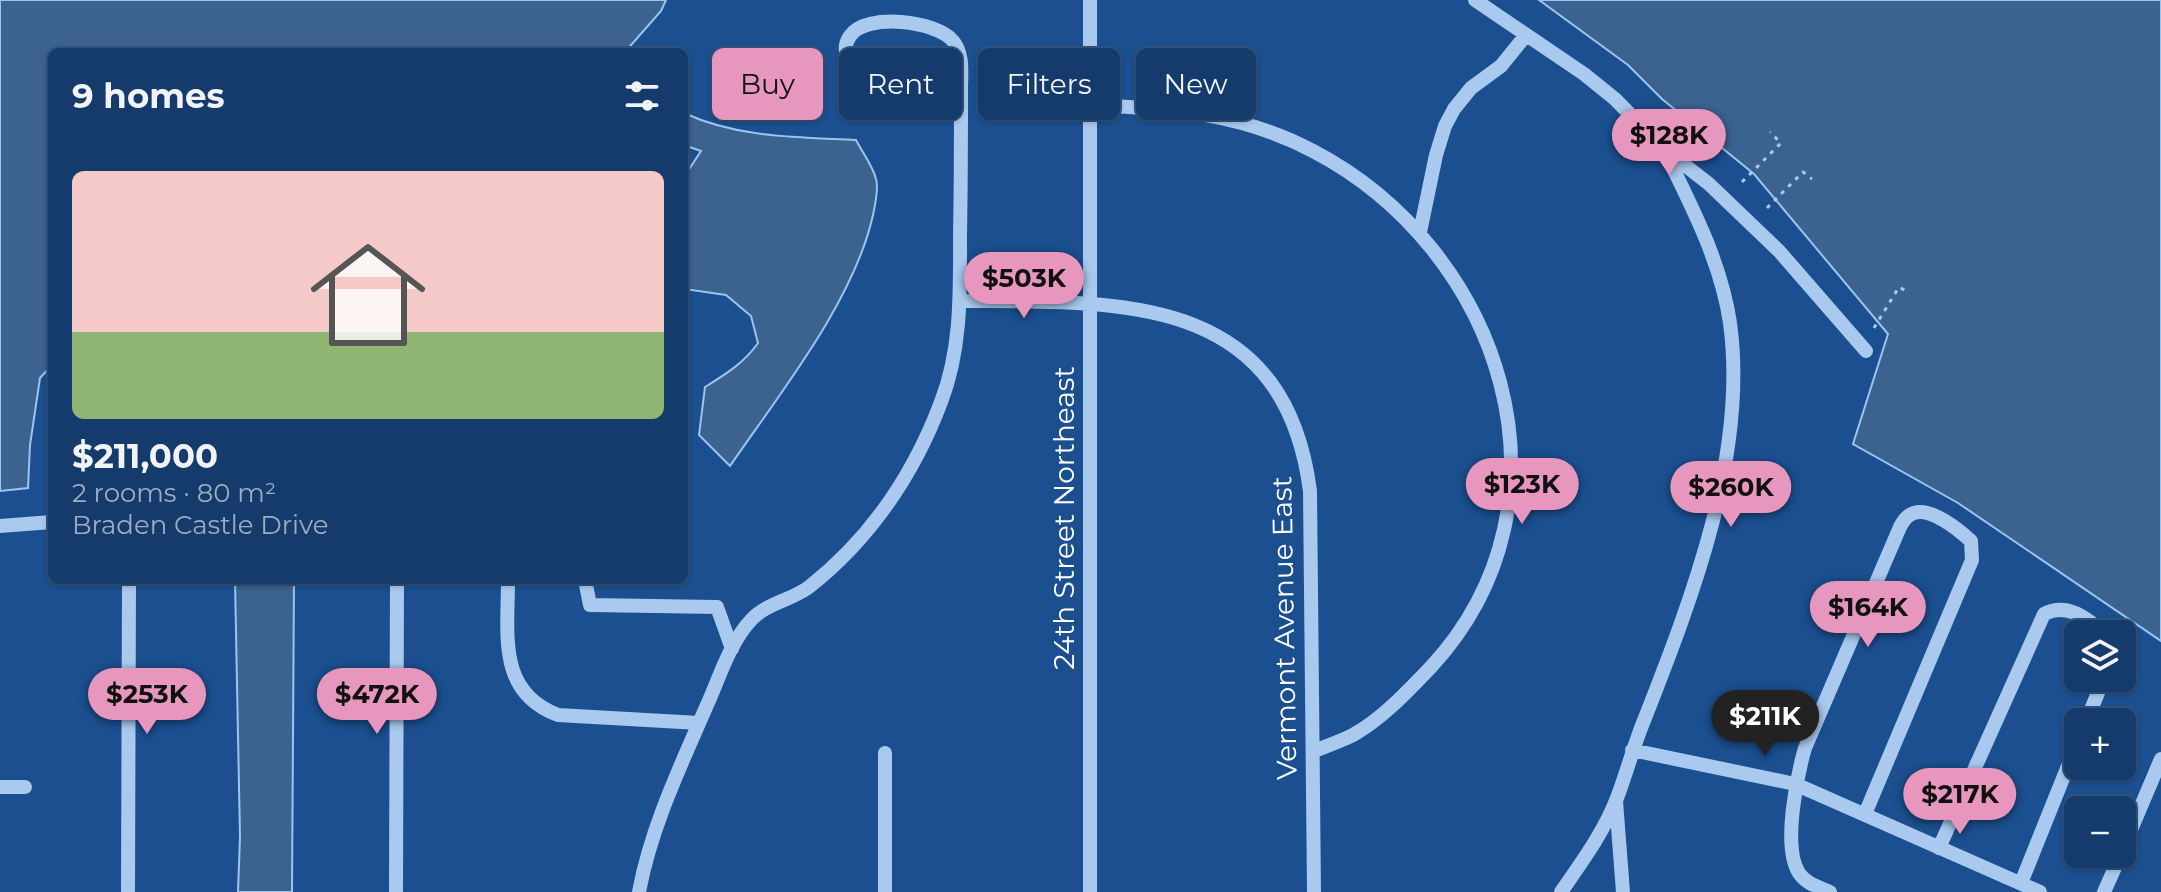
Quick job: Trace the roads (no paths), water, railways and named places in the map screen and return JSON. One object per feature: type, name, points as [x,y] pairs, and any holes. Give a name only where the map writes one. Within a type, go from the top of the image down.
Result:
[{"type":"street","name":"24th Street Northeast","points":[[1090,0],[1090,48]]},
{"type":"street","points":[[1475,0],[1615,99],[1663,148],[1709,184],[1779,251],[1866,351]]},
{"type":"street","points":[[906,22],[939,31],[951,38],[958,49],[961,89],[929,87],[863,70],[852,62],[847,52],[848,41],[856,30],[870,24],[906,22]]},
{"type":"street","points":[[1420,232],[1445,126],[1471,88],[1501,66],[1526,35]]},
{"type":"street","points":[[1120,107],[1183,110],[1225,117],[1265,129],[1314,151],[1345,171],[1420,232],[1477,317],[1500,375],[1511,440],[1507,506],[1493,563],[1473,609],[1457,636],[1416,682],[1354,734],[1314,751]]},
{"type":"street","points":[[639,892],[643,865],[670,792],[732,649],[751,621],[762,611],[798,595],[860,541],[885,509],[922,447],[940,405],[955,355],[960,301],[961,120]]},
{"type":"street","name":"24th Street Northeast","points":[[1090,120],[1090,892]]},
{"type":"street","points":[[1561,892],[1592,845],[1616,800],[1632,750],[1690,602],[1722,480],[1734,390],[1730,320],[1721,284],[1695,212],[1663,148]]},
{"type":"street","name":"Vermont Avenue East","points":[[960,301],[1090,304],[1170,315],[1200,326],[1252,362],[1274,387],[1289,411],[1306,457],[1310,491],[1314,892]]},
{"type":"street","points":[[1825,891],[1804,880],[1794,862],[1792,826],[1795,784],[1805,748],[1900,527],[1913,513],[1931,515],[1971,541],[1972,560],[1865,814]]},
{"type":"street","points":[[0,526],[48,522]]},
{"type":"street","points":[[128,892],[129,584]]},
{"type":"street","points":[[396,892],[397,584]]},
{"type":"street","points":[[508,584],[510,658],[515,678],[524,694],[537,707],[558,715],[699,723]]},
{"type":"street","points":[[586,584],[590,605],[717,607],[732,649]]},
{"type":"street","points":[[1939,848],[2044,614],[2059,608],[2085,620]]},
{"type":"street","points":[[1632,750],[1795,784],[2040,892]]},
{"type":"street","points":[[885,753],[885,892]]},
{"type":"street","points":[[2136,817],[2161,759]]},
{"type":"street","points":[[2021,883],[2064,776]]},
{"type":"street","points":[[0,787],[25,787]]},
{"type":"street","points":[[1616,800],[1623,892]]},
{"type":"street","points":[[2104,892],[2114,868]]},
{"type":"water","points":[[0,0],[666,0],[661,11],[629,48],[48,48],[48,369],[40,378],[30,445],[28,488],[0,491]]},
{"type":"water","points":[[1539,0],[2161,0],[2161,641],[2136,624],[2136,620],[2130,620],[1958,503],[1853,444],[1888,334],[1754,174],[1662,99],[1628,65]]},
{"type":"water","points":[[688,115],[747,132],[856,140],[877,183],[873,215],[863,247],[833,313],[730,466],[699,435],[705,387],[741,362],[758,343],[751,316],[726,295],[688,290],[688,171],[701,151],[688,146]]},
{"type":"water","points":[[235,584],[294,584],[292,892],[238,892],[240,837]]}]
